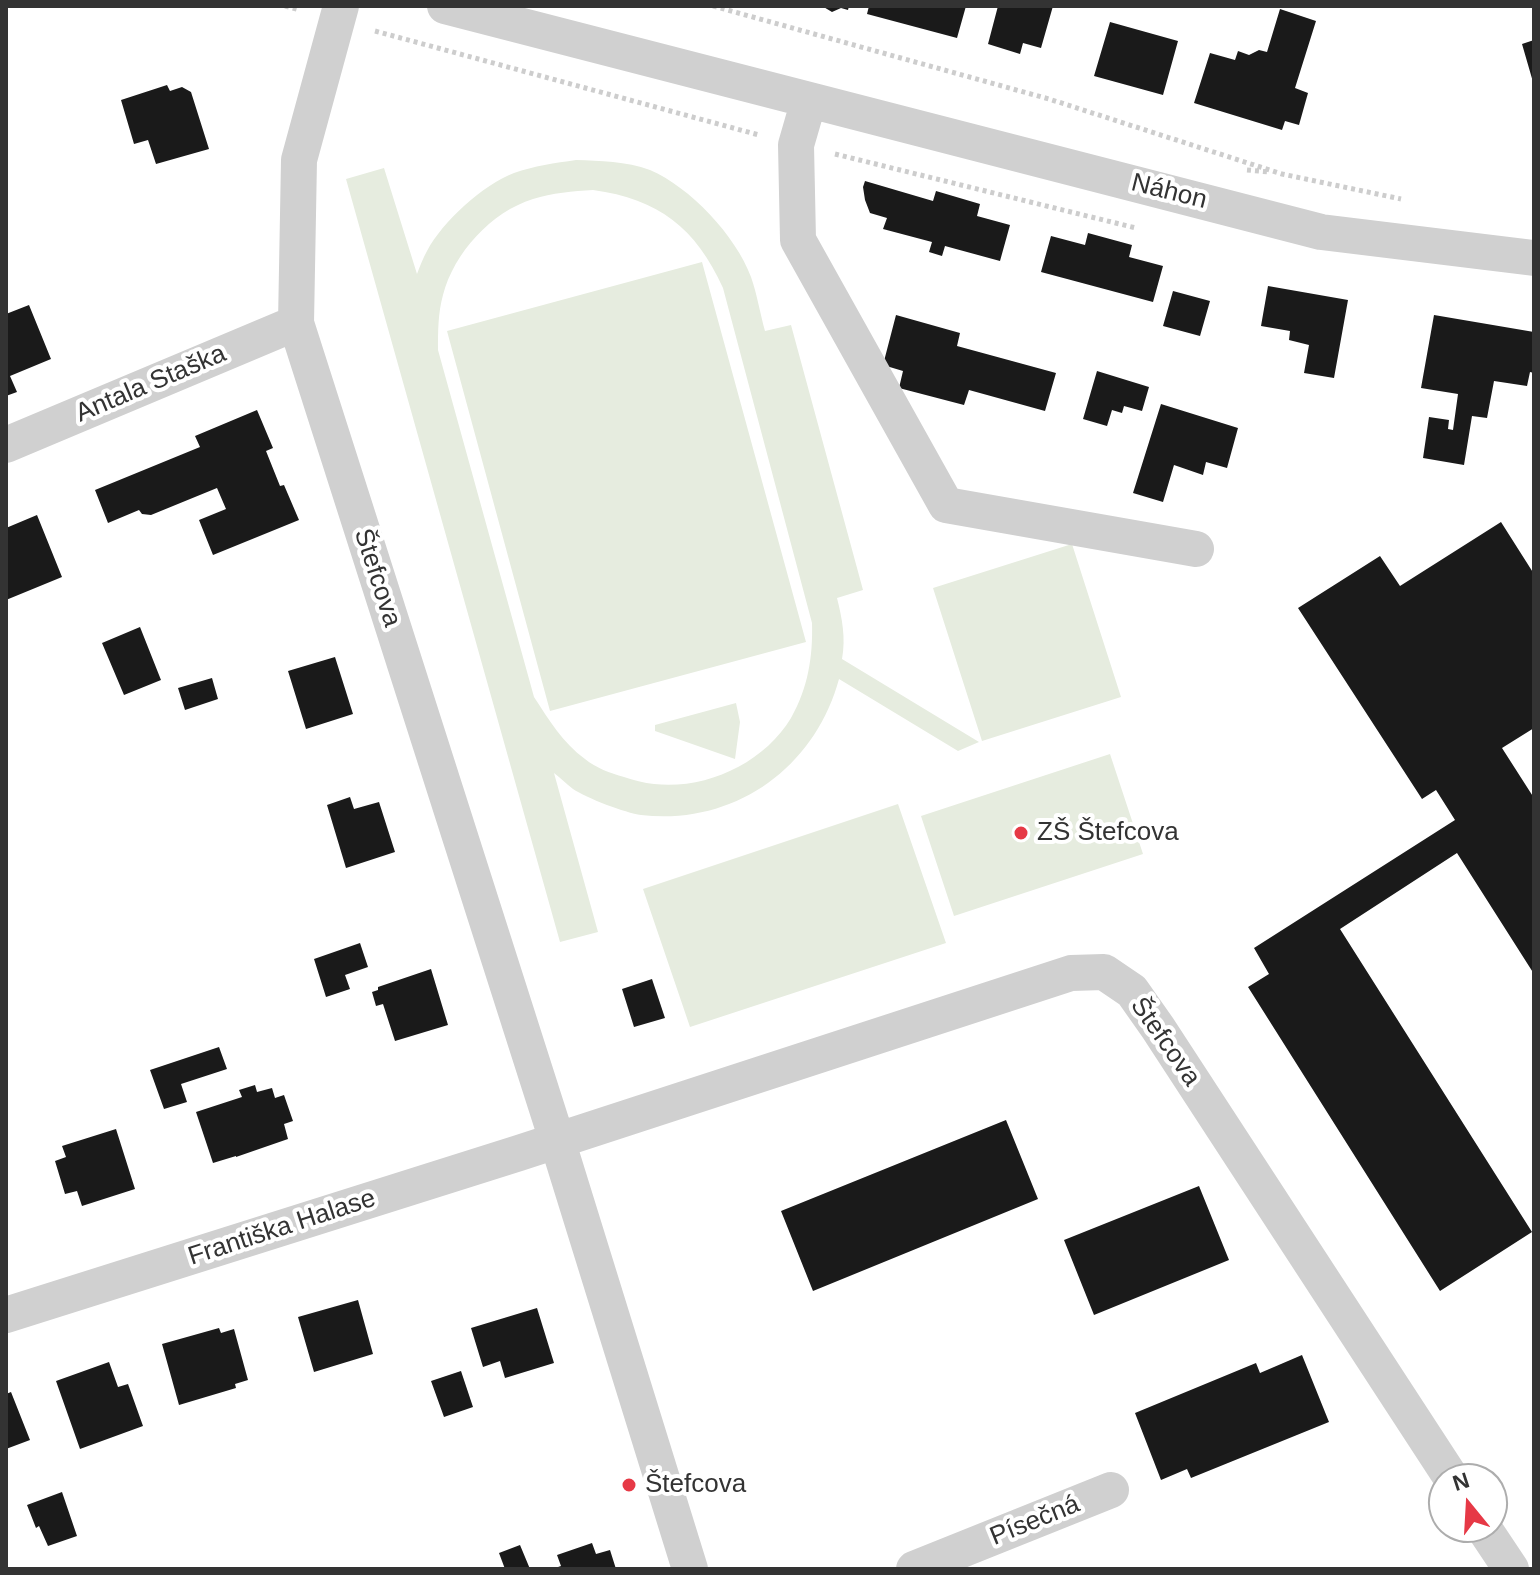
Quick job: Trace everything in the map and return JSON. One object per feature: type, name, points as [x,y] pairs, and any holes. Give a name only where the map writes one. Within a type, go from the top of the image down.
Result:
[{"type":"street","name":"Štefcova","points":[[341,6],[299,160],[296,323],[557,1140],[690,1569]]},
{"type":"street","name":"Náhon","points":[[445,6],[1321,232],[1534,258]]},
{"type":"street","points":[[809,100],[796,145],[798,240],[946,505],[1196,549]]},
{"type":"street","name":"Antala Staška","points":[[6,445],[296,323]]},
{"type":"street","name":"Štefcova","points":[[557,1140],[1071,973],[1104,972],[1132,991],[1158,1028],[1442,1463]]},
{"type":"street","name":"Františka Halase","points":[[6,1315],[557,1140]]},
{"type":"street","name":"Písečná","points":[[914,1569],[1111,1490]]},
{"type":"street","points":[[1494,1543],[1511,1569]]},
{"type":"path","points":[[713,6],[1049,99],[1282,174]]},
{"type":"shaded area","points":[[576,160],[632,165],[650,170],[681,188],[710,214],[735,245],[753,283],[765,331],[791,325],[863,590],[837,598],[843,628],[842,659],[979,742],[958,751],[839,679],[827,711],[811,739],[790,764],[766,784],[738,800],[708,811],[675,816],[634,814],[579,793],[554,773],[598,932],[560,942],[346,179],[384,168],[417,274],[424,256],[443,228],[477,195],[514,173]],"holes":[[[593,190],[616,194],[656,209],[673,220],[701,249],[723,288],[812,623],[812,648],[805,684],[791,718],[766,748],[749,760],[713,778],[694,783],[650,784],[598,768],[570,746],[534,697],[438,350],[440,309],[448,279],[465,250],[489,224],[518,205],[548,195]]]},
{"type":"shaded area","points":[[702,262],[806,642],[550,711],[447,331]]},
{"type":"shaded area","points":[[1072,544],[1121,697],[982,741],[933,588]]},
{"type":"shaded area","points":[[736,703],[740,722],[735,759],[655,731],[655,725]]},
{"type":"shaded area","points":[[1110,754],[1143,854],[954,916],[921,816]]},
{"type":"shaded area","points":[[898,804],[946,943],[690,1027],[643,889]]},
{"type":"building","points":[[822,6],[849,6],[848,10],[841,8],[832,12]]},
{"type":"building","points":[[869,6],[966,6],[957,38],[867,14]]},
{"type":"building","points":[[998,6],[1053,6],[1041,48],[1023,43],[1020,54],[988,44]]},
{"type":"building","points":[[1280,9],[1316,21],[1295,88],[1308,93],[1299,125],[1285,121],[1282,130],[1194,103],[1210,53],[1235,60],[1238,51],[1249,55],[1259,50],[1267,52]]},
{"type":"building","points":[[1110,22],[1178,41],[1163,95],[1094,76]]},
{"type":"building","points":[[1534,40],[1534,82],[1533,82],[1522,44]]},
{"type":"building","points":[[167,85],[170,91],[182,87],[191,92],[209,149],[156,164],[148,140],[134,144],[121,100]]},
{"type":"building","points":[[865,181],[933,201],[936,191],[980,204],[977,216],[1010,225],[1000,261],[945,246],[942,256],[929,252],[932,242],[883,229],[887,218],[870,213],[865,200]]},
{"type":"building","points":[[1088,233],[1132,245],[1129,257],[1163,266],[1153,302],[1041,272],[1051,236],[1085,245]]},
{"type":"building","points":[[1268,286],[1348,300],[1334,378],[1304,373],[1309,345],[1289,340],[1290,331],[1261,326]]},
{"type":"building","points":[[1173,291],[1210,301],[1200,336],[1163,326]]},
{"type":"building","points":[[29,305],[51,359],[10,376],[17,392],[6,396],[6,314]]},
{"type":"building","points":[[896,315],[960,333],[957,346],[1056,373],[1045,411],[969,390],[964,405],[899,388],[903,371],[883,365]]},
{"type":"building","points":[[1434,315],[1534,332],[1534,373],[1530,372],[1527,386],[1494,381],[1487,418],[1472,416],[1464,465],[1423,458],[1429,417],[1449,420],[1448,429],[1453,430],[1458,394],[1421,388]]},
{"type":"building","points":[[1097,371],[1149,387],[1142,411],[1124,406],[1122,413],[1112,410],[1107,426],[1083,419]]},
{"type":"building","points":[[1161,404],[1238,428],[1227,468],[1206,462],[1203,475],[1174,465],[1163,502],[1133,493]]},
{"type":"building","points":[[257,410],[273,448],[266,451],[280,486],[284,485],[299,520],[213,555],[199,520],[226,509],[217,488],[151,515],[142,514],[139,510],[108,523],[95,490],[200,447],[195,436]]},
{"type":"building","points":[[37,515],[62,577],[6,600],[6,528]]},
{"type":"building","points":[[1501,522],[1534,574],[1534,728],[1502,748],[1534,798],[1534,974],[1457,853],[1340,929],[1532,1232],[1440,1291],[1248,987],[1269,974],[1254,948],[1455,820],[1436,790],[1422,799],[1298,608],[1380,556],[1400,586]]},
{"type":"building","points":[[140,627],[161,680],[124,695],[102,643]]},
{"type":"building","points":[[335,657],[353,714],[306,729],[288,671]]},
{"type":"building","points":[[212,678],[218,699],[185,710],[178,688]]},
{"type":"building","points":[[350,797],[354,809],[379,802],[395,852],[346,868],[327,805]]},
{"type":"building","points":[[360,943],[368,967],[345,975],[350,989],[326,997],[314,959]]},
{"type":"building","points":[[431,969],[448,1025],[395,1041],[383,1004],[376,1006],[372,992],[378,987]]},
{"type":"building","points":[[652,979],[665,1018],[634,1027],[622,989]]},
{"type":"building","points":[[219,1047],[227,1069],[181,1084],[187,1102],[164,1109],[150,1070]]},
{"type":"building","points":[[255,1085],[257,1092],[272,1088],[275,1098],[284,1095],[293,1121],[284,1124],[288,1139],[213,1163],[196,1112],[242,1097],[239,1090]]},
{"type":"building","points":[[1006,1120],[1038,1199],[813,1291],[781,1211]]},
{"type":"building","points":[[116,1129],[135,1189],[82,1206],[77,1191],[65,1194],[55,1161],[66,1157],[62,1146]]},
{"type":"building","points":[[1199,1186],[1229,1260],[1094,1315],[1064,1240]]},
{"type":"building","points":[[358,1300],[373,1354],[314,1372],[298,1317]]},
{"type":"building","points":[[537,1308],[554,1363],[505,1378],[500,1361],[483,1367],[471,1328]]},
{"type":"building","points":[[219,1328],[221,1333],[234,1329],[248,1380],[235,1384],[236,1388],[179,1405],[162,1344]]},
{"type":"building","points":[[1302,1355],[1329,1422],[1191,1478],[1187,1469],[1161,1480],[1135,1413],[1256,1363],[1260,1373]]},
{"type":"building","points":[[109,1362],[118,1387],[128,1384],[143,1426],[80,1449],[56,1381]]},
{"type":"building","points":[[461,1371],[473,1407],[444,1417],[431,1381]]},
{"type":"building","points":[[11,1392],[30,1440],[6,1449],[6,1394]]},
{"type":"building","points":[[62,1492],[77,1536],[48,1546],[39,1526],[36,1528],[27,1505]]},
{"type":"building","points":[[592,1543],[596,1554],[610,1550],[616,1569],[552,1569],[561,1566],[557,1555]]},
{"type":"building","points":[[520,1545],[530,1569],[505,1569],[499,1553]]},
{"type":"place","name":"ZŠ Štefcova","points":[[1021,833]]},
{"type":"place","name":"Štefcova","points":[[629,1485]]}]
